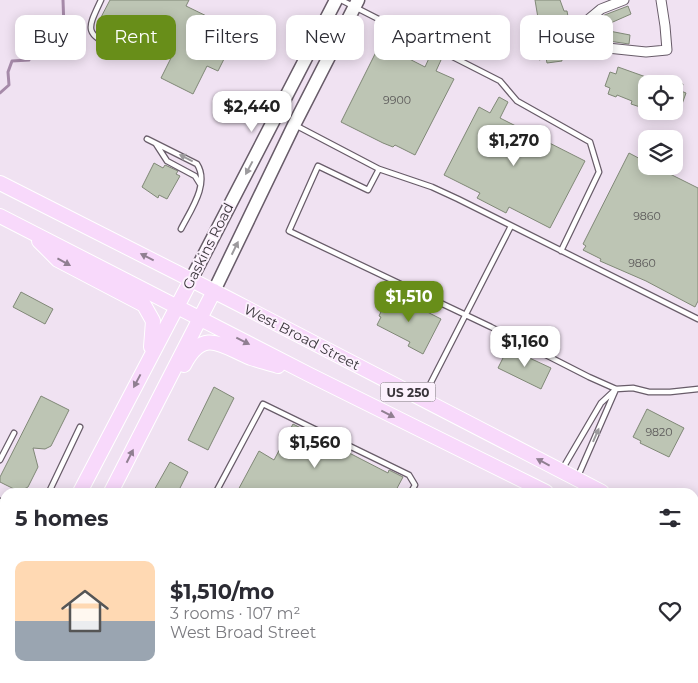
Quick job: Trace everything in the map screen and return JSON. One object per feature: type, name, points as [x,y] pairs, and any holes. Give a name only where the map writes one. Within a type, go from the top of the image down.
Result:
[{"type":"main road","name":"Gaskins Road","points":[[82,488],[336,0]]},
{"type":"main road","name":"Gaskins Road","points":[[113,488],[214,292],[294,125],[356,4]]},
{"type":"main road","name":"West Broad Street","points":[[0,183],[594,488]]},
{"type":"main road","name":"US 250","points":[[0,216],[199,319],[538,488]]},
{"type":"main road","points":[[28,231],[58,260],[144,305],[150,314],[154,328],[150,357]]},
{"type":"main road","points":[[142,431],[160,411],[190,354],[204,344],[222,344],[251,358],[310,375]]},
{"type":"street","points":[[624,0],[601,9],[589,19],[588,40],[598,47],[646,52],[667,50],[666,26],[661,0]]},
{"type":"lane","points":[[96,39],[91,31],[92,19],[101,0]]},
{"type":"lane","points":[[341,0],[356,4],[500,82],[517,101],[590,142],[599,172],[562,251]]},
{"type":"lane","points":[[294,125],[379,169],[441,191],[698,319]]},
{"type":"lane","points":[[147,139],[197,164],[202,171],[199,194],[181,229]]},
{"type":"lane","points":[[155,142],[167,161],[195,176],[200,184]]},
{"type":"lane","points":[[379,169],[368,190],[318,166],[289,231],[616,389],[633,388],[649,392],[698,389]]},
{"type":"lane","points":[[423,399],[467,316],[511,226]]},
{"type":"lane","points":[[561,471],[601,403],[616,389]]},
{"type":"lane","points":[[576,479],[616,389]]},
{"type":"lane","points":[[218,488],[263,404],[410,475],[415,485],[413,488]]},
{"type":"lane","points":[[51,488],[80,427]]},
{"type":"lane","points":[[0,460],[14,433]]},
{"type":"building","points":[[110,0],[189,0],[186,6],[204,15],[186,15],[186,60],[224,60],[218,71],[207,66],[193,94],[161,78],[170,60],[176,60],[176,15],[102,15]]},
{"type":"building","points":[[535,0],[560,0],[568,15],[538,15]]},
{"type":"building","points":[[628,6],[631,14],[613,22],[613,15],[605,15]]},
{"type":"building","points":[[613,32],[630,35],[629,44],[613,42]]},
{"type":"building","points":[[374,56],[374,60],[411,60],[425,67],[428,60],[441,60],[436,71],[454,79],[415,155],[395,145],[393,147],[383,143],[341,122]]},
{"type":"building","points":[[546,60],[562,60],[562,61],[547,63]]},
{"type":"building","points":[[618,67],[640,75],[638,75],[638,106],[631,104],[632,101],[617,95],[616,97],[608,94],[610,88],[605,86],[610,72],[616,74]]},
{"type":"building","points":[[499,97],[508,102],[500,118],[585,161],[550,228],[509,207],[506,213],[477,198],[480,193],[444,175],[479,107],[490,113]]},
{"type":"building","points":[[629,153],[638,158],[638,175],[672,175],[698,188],[698,301],[695,307],[646,281],[600,261],[601,259],[583,250],[586,246],[583,244]]},
{"type":"building","points":[[154,163],[163,168],[165,165],[178,171],[176,174],[180,176],[167,199],[159,195],[158,198],[142,187]]},
{"type":"building","points":[[21,292],[53,309],[45,324],[13,307]]},
{"type":"building","points":[[392,294],[441,319],[423,354],[408,346],[410,342],[377,325],[386,301],[388,302]]},
{"type":"building","points":[[508,348],[551,368],[541,389],[498,368]]},
{"type":"building","points":[[214,387],[234,398],[208,450],[188,440]]},
{"type":"building","points":[[41,396],[69,410],[51,446],[45,449],[33,448],[38,467],[28,487],[12,488],[0,482],[0,477]]},
{"type":"building","points":[[647,409],[684,428],[669,457],[640,443],[641,441],[633,437]]},
{"type":"building","points":[[293,424],[388,473],[389,470],[403,477],[397,488],[239,488],[259,451],[274,460]]},
{"type":"building","points":[[170,462],[188,472],[180,488],[155,488]]},
{"type":"waterway","points":[[0,93],[9,85],[8,72],[12,61],[29,60],[32,37],[36,35],[54,36],[64,28],[63,0]]}]
